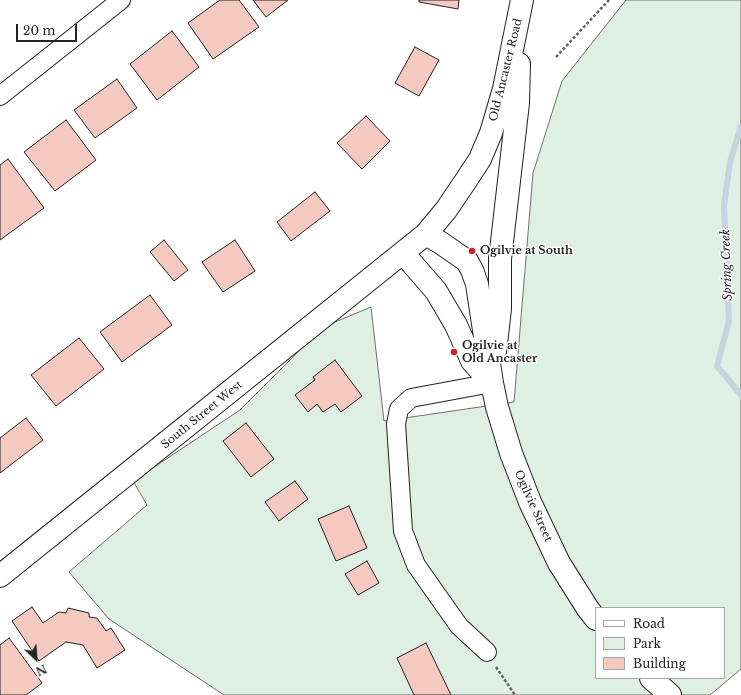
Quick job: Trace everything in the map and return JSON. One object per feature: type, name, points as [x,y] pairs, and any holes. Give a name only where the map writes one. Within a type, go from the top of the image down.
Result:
[{"type":"street","points":[[0,96],[121,0]]},
{"type":"street","points":[[492,383],[500,309],[500,259],[518,103],[520,10]]},
{"type":"street","name":"Old Ancaster Road","points":[[403,253],[426,234],[446,210],[480,159],[491,133],[504,89],[520,10]]},
{"type":"street","name":"Ogilvie Street","points":[[426,234],[467,261],[472,270],[477,284],[497,407],[511,453],[530,502],[559,563],[595,618]]},
{"type":"street","points":[[403,253],[436,291],[456,325],[472,361],[492,383]]},
{"type":"street","name":"South Street West","points":[[0,576],[403,253]]},
{"type":"street","points":[[486,652],[458,626],[416,565],[403,531],[396,424],[399,410],[411,398],[492,383]]},
{"type":"street","points":[[652,679],[670,695]]},
{"type":"path","points":[[556,57],[609,0]]},
{"type":"path","points":[[486,652],[515,695]]},
{"type":"green space","points":[[626,0],[741,0],[741,669],[710,695],[224,695],[109,619],[69,572],[147,505],[133,481],[240,410],[323,327],[371,307],[384,421],[514,402],[533,173],[562,81]]},
{"type":"building","points":[[220,0],[239,0],[259,27],[213,59],[188,23]]},
{"type":"building","points":[[253,0],[288,0],[266,17]]},
{"type":"building","points":[[419,0],[459,0],[458,9],[419,2]]},
{"type":"building","points":[[172,31],[199,67],[157,100],[130,64]]},
{"type":"building","points":[[415,47],[439,60],[419,96],[395,83]]},
{"type":"building","points":[[117,79],[137,108],[95,138],[74,110]]},
{"type":"building","points":[[366,116],[390,141],[362,169],[337,143]]},
{"type":"building","points":[[66,120],[96,160],[55,191],[24,152]]},
{"type":"building","points":[[8,159],[44,208],[0,240],[0,165]]},
{"type":"building","points":[[315,192],[330,211],[291,241],[277,222]]},
{"type":"building","points":[[164,240],[188,270],[174,281],[150,252]]},
{"type":"building","points":[[235,240],[255,271],[223,292],[202,262]]},
{"type":"building","points":[[150,295],[172,325],[122,362],[100,332]]},
{"type":"building","points":[[79,338],[104,369],[56,406],[31,375]]},
{"type":"building","points":[[335,360],[362,396],[341,412],[335,404],[323,412],[317,404],[308,412],[295,395],[315,380],[313,377]]},
{"type":"building","points":[[26,418],[43,440],[0,473],[0,438]]},
{"type":"building","points":[[246,423],[274,459],[251,477],[223,441]]},
{"type":"building","points":[[295,481],[308,499],[279,521],[265,502]]},
{"type":"building","points":[[349,506],[367,548],[336,561],[318,519]]},
{"type":"building","points":[[367,561],[379,583],[358,595],[345,574]]},
{"type":"building","points":[[32,607],[43,623],[59,612],[66,613],[68,608],[89,613],[89,617],[97,618],[106,631],[111,628],[125,650],[97,668],[83,645],[66,642],[39,661],[12,621]]},
{"type":"building","points":[[9,638],[42,683],[26,695],[0,695],[0,645]]},
{"type":"building","points":[[426,643],[451,695],[414,695],[397,658]]},
{"type":"waterway","name":"Spring Creek","points":[[741,126],[730,162],[724,206],[729,321],[717,366],[741,395]]},
{"type":"place","name":"Ogilvie at South","points":[[472,251]]},
{"type":"place","name":"Ogilvie at Old Ancaster","points":[[454,352]]}]
